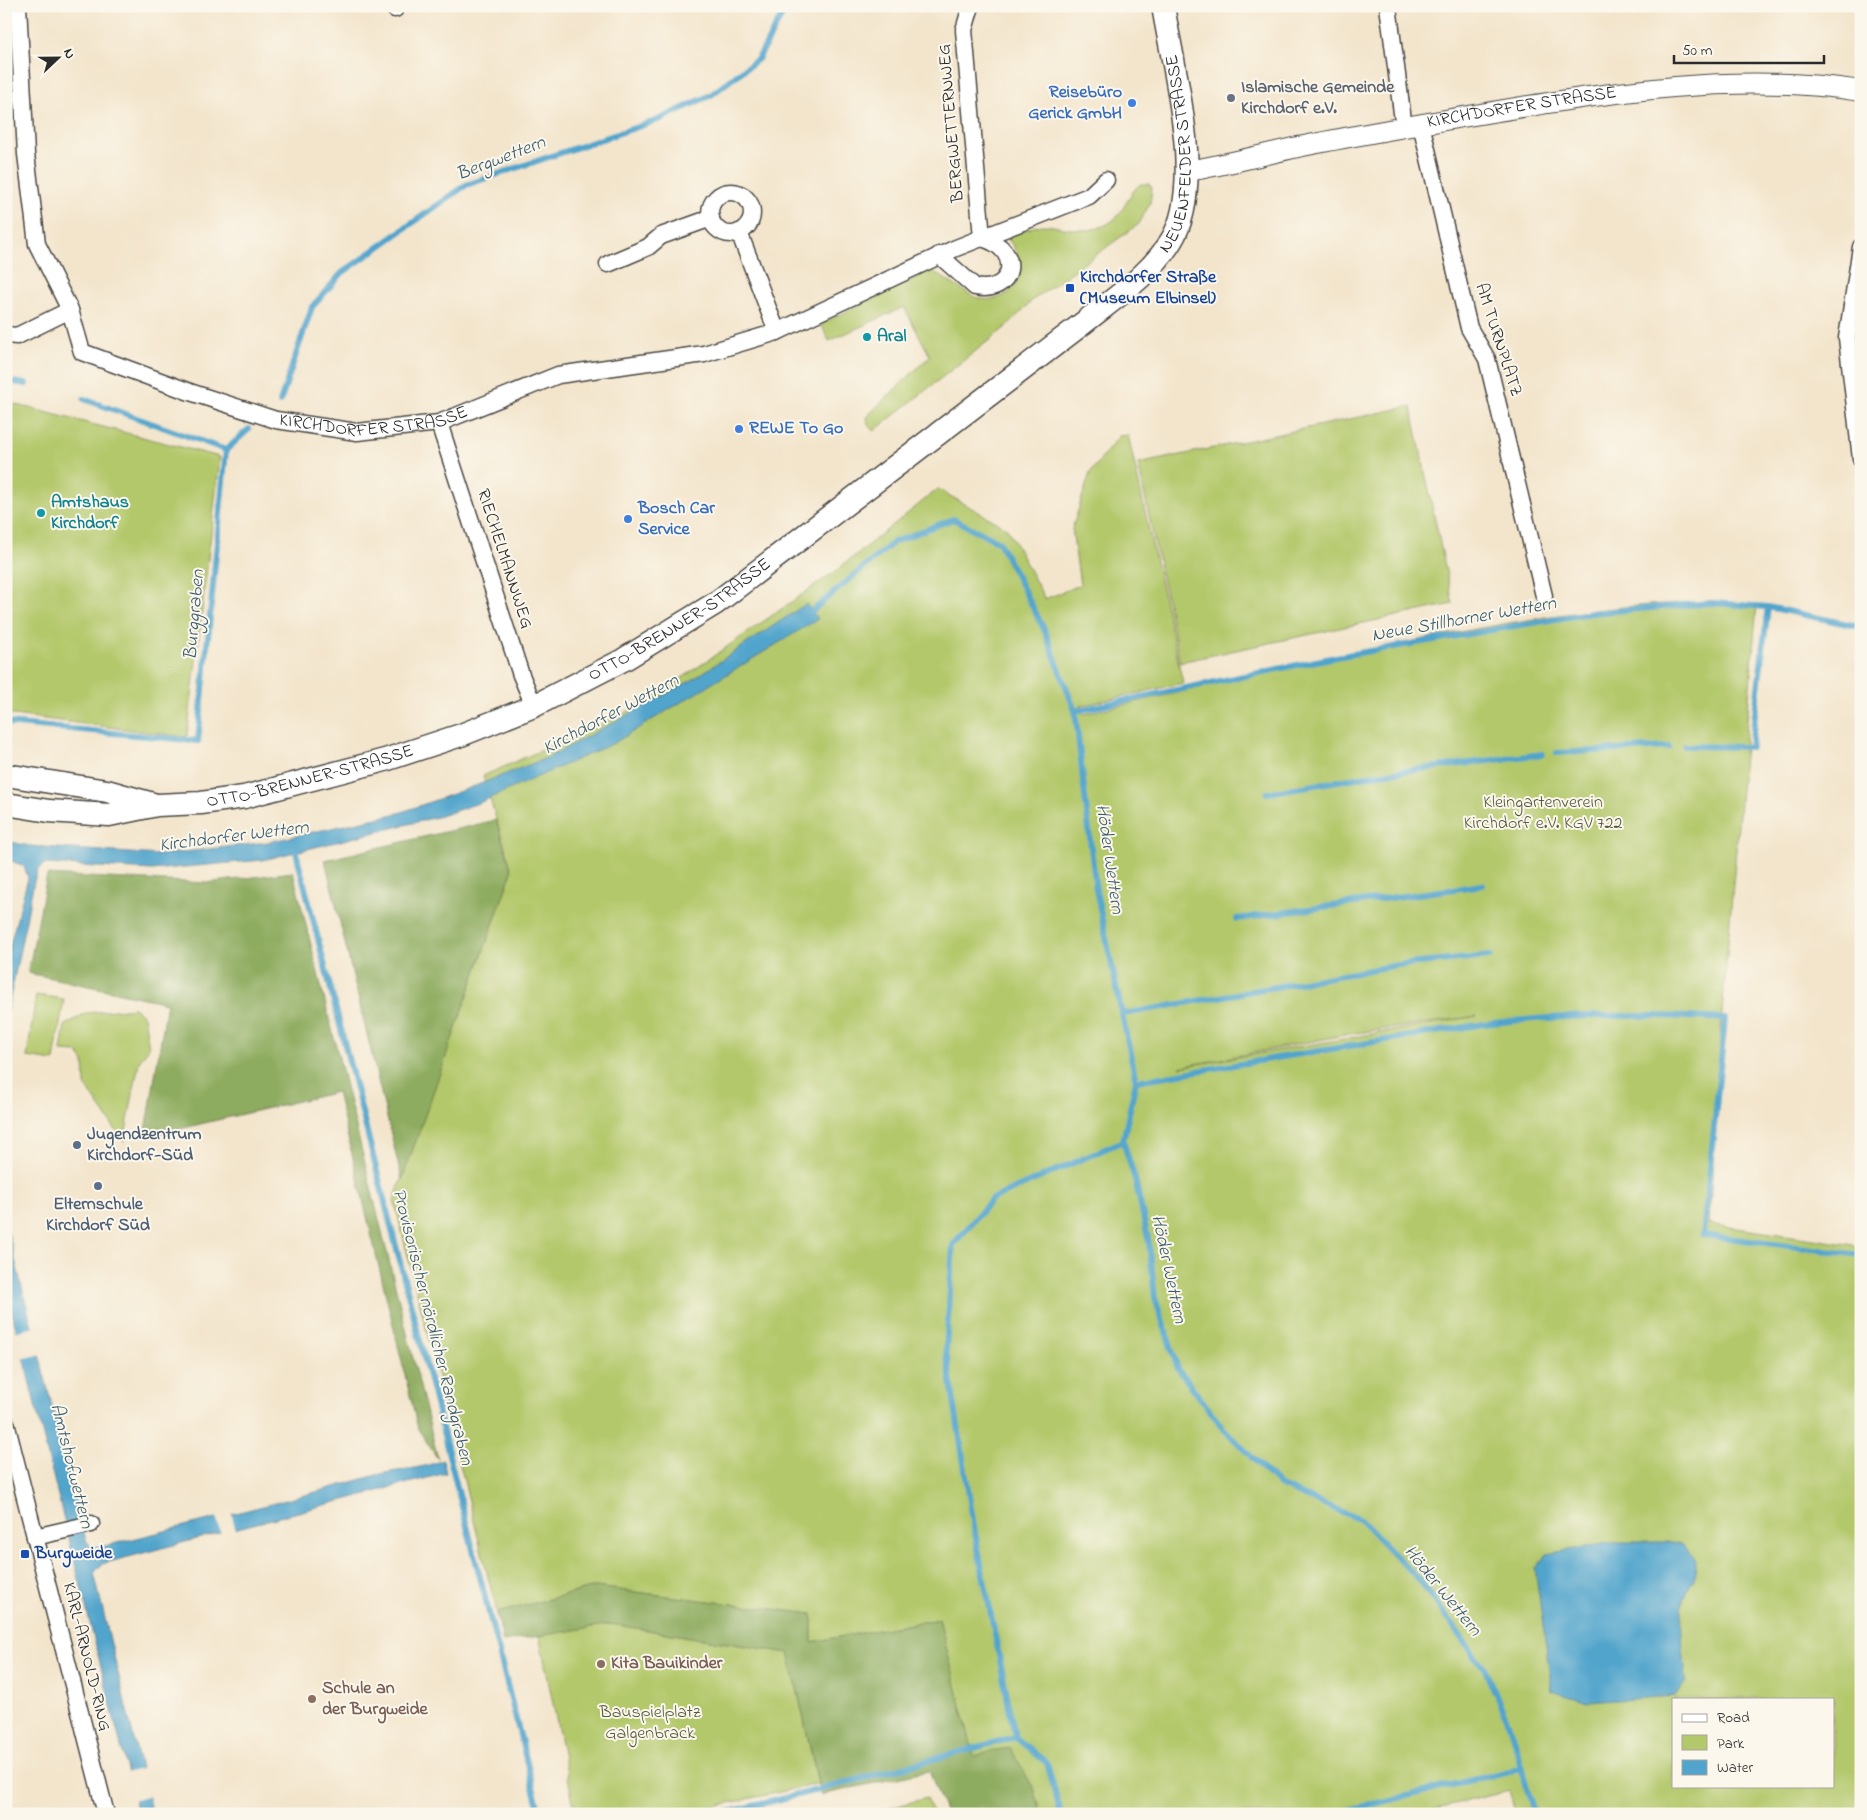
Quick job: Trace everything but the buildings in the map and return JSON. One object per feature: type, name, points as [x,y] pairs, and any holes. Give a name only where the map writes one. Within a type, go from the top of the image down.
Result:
[{"type":"main road","name":"NEUENFELDER STRASSE","points":[[1130,286],[1158,258],[1175,234],[1184,203],[1187,170],[1184,138],[1163,6]]},
{"type":"main road","name":"OTTO-BRENNER-STRASSE","points":[[7,806],[109,815],[157,805],[201,803],[244,797],[333,776],[425,748],[534,706],[640,650],[716,603],[1130,286]]},
{"type":"main road","name":"OTTO-BRENNER-STRASSE","points":[[10,776],[107,791],[157,805]]},
{"type":"street","points":[[6,335],[17,336],[70,310],[37,244],[26,154],[18,6]]},
{"type":"street","name":"BERGWETTERNWEG","points":[[971,6],[964,30],[982,238]]},
{"type":"street","name":"AM TURNPLATZ","points":[[1388,6],[1412,126],[1469,328],[1487,359],[1544,596]]},
{"type":"street","name":"KIRCHDORFER STRASSE","points":[[1187,170],[1412,126],[1532,105],[1687,86],[1761,83],[1824,85],[1861,91]]},
{"type":"street","name":"KIRCHDORFER STRASSE","points":[[70,310],[82,352],[190,392],[276,420],[357,432],[439,423],[558,375],[704,354],[777,332],[939,255],[1089,196],[1106,180]]},
{"type":"street","points":[[725,192],[741,194],[747,199],[752,214],[750,222],[739,232],[722,232],[711,218],[710,210],[718,196],[725,192]]},
{"type":"street","points":[[608,264],[648,247],[661,236],[711,218]]},
{"type":"street","points":[[739,232],[777,332]]},
{"type":"street","points":[[939,255],[975,287],[982,288],[997,284],[1007,276],[1010,266],[1009,258],[994,241],[982,238]]},
{"type":"street","points":[[1861,247],[1847,338],[1861,459]]},
{"type":"street","name":"RIECHELMANNWEG","points":[[439,423],[521,675],[534,706]]},
{"type":"street","points":[[7,806],[10,776]]},
{"type":"street","name":"KARL-ARNOLD-RING","points":[[6,1423],[106,1814]]},
{"type":"street","points":[[35,1537],[90,1524]]},
{"type":"green space","points":[[1140,184],[1149,184],[1152,188],[1150,203],[1139,224],[1033,300],[1006,327],[874,431],[870,428],[867,423],[868,415],[930,356],[904,307],[829,341],[821,324],[931,270],[977,298],[994,299],[1005,295],[1018,280],[1019,269],[1014,247],[1006,237],[1040,225],[1078,230],[1095,229],[1103,226],[1116,218]]},
{"type":"green space","points":[[6,402],[220,457],[187,737],[6,714]]},
{"type":"green space","points":[[1411,406],[1453,604],[1180,662],[1138,464]]},
{"type":"green space","name":"Kleingartenverein Kirchdorf e.V. KGV 722","points":[[1128,435],[1183,683],[1080,706],[1083,714],[1377,649],[1545,617],[1587,611],[1672,604],[1757,604],[1722,1013],[1709,1224],[1861,1246],[1861,1814],[1516,1814],[1509,1791],[1412,1814],[1042,1814],[1034,1789],[974,1757],[939,1619],[812,1642],[812,1614],[595,1587],[497,1613],[394,1200],[512,871],[483,776],[623,714],[672,685],[833,573],[938,489],[1007,528],[1045,599],[1080,585],[1072,529],[1090,473],[1119,436]],"holes":[[[1477,1016],[1180,1067],[1350,1034]]]},
{"type":"green space","points":[[496,820],[512,871],[402,1180],[325,860]]},
{"type":"green space","points":[[293,872],[438,1459],[418,1429],[337,1092],[145,1137],[167,1003],[28,973],[47,875],[207,883]]},
{"type":"green space","points":[[36,995],[64,999],[54,1061],[27,1057]]},
{"type":"green space","points":[[134,1008],[144,1016],[149,1048],[139,1062],[124,1142],[85,1085],[84,1062],[77,1052],[61,1051],[65,1025],[86,1013]]},
{"type":"green space","points":[[595,1587],[812,1614],[812,1642],[939,1619],[974,1756],[1010,1747],[1034,1789],[1042,1814],[946,1814],[929,1771],[821,1795],[789,1653],[611,1624],[503,1642],[497,1613]]},
{"type":"green space","name":"Bauspielplatz Galgenbrack","points":[[611,1624],[789,1653],[818,1784],[677,1814],[582,1814],[573,1802],[539,1635]]},
{"type":"green space","points":[[926,1798],[934,1814],[868,1814]]},
{"type":"water","points":[[806,604],[818,619],[614,743],[481,802],[441,816],[263,860],[152,870],[45,864],[39,868],[34,881],[6,1018],[6,959],[28,878],[24,866],[6,859],[6,841],[30,846],[159,855],[268,842],[399,813],[549,757],[692,680]]},
{"type":"water","points":[[6,1224],[86,1540],[91,1547],[101,1547],[382,1474],[426,1466],[443,1460],[446,1473],[102,1564],[94,1573],[152,1814],[138,1814],[6,1289]]},
{"type":"water","points":[[1614,1542],[1666,1542],[1682,1545],[1696,1560],[1694,1577],[1682,1608],[1686,1682],[1675,1696],[1587,1702],[1552,1691],[1535,1568],[1547,1554]]},
{"type":"pier","points":[[35,1327],[42,1354],[21,1359],[14,1332]]},
{"type":"pier","points":[[231,1511],[236,1532],[221,1536],[216,1515]]},
{"type":"pier","points":[[144,1768],[150,1796],[132,1801],[125,1773]]},
{"type":"waterway","name":"Bergwettern","points":[[280,402],[312,307],[342,273],[466,185],[658,120],[711,95],[758,59],[787,6]]},
{"type":"waterway","name":"Burggraben","points":[[6,381],[26,384]]},
{"type":"waterway","name":"Burggraben","points":[[84,399],[226,450]]},
{"type":"waterway","name":"Bergwettern","points":[[226,450],[249,429]]},
{"type":"waterway","name":"Burggraben","points":[[6,723],[198,741],[226,450]]},
{"type":"waterway","name":"Höder Wettern","points":[[806,616],[894,542],[953,519],[999,542],[1044,629],[1075,711],[1096,890],[1136,1081],[1123,1141],[1135,1179],[1149,1243],[1155,1298],[1178,1369],[1224,1429],[1279,1485],[1361,1520],[1421,1582],[1484,1668],[1510,1727],[1534,1814]]},
{"type":"waterway","name":"Neue Stillhorner Wettern","points":[[1075,711],[1336,657],[1591,613],[1711,603],[1768,607],[1861,627]]},
{"type":"waterway","points":[[1685,746],[1751,747],[1768,607]]},
{"type":"waterway","points":[[1557,753],[1669,747]]},
{"type":"waterway","points":[[1267,793],[1380,774],[1543,754]]},
{"type":"waterway","name":"Provisorischer nördlicher Randgraben","points":[[295,848],[540,1814]]},
{"type":"waterway","points":[[1237,919],[1483,885]]},
{"type":"waterway","points":[[1124,1014],[1398,965],[1490,956]]},
{"type":"waterway","points":[[1136,1081],[1484,1024],[1544,1018],[1604,1016],[1665,1016],[1725,1019],[1703,1235],[1861,1255]]},
{"type":"waterway","points":[[1015,1737],[975,1533],[946,1351],[953,1245],[992,1199],[1123,1141]]},
{"type":"waterway","name":"Provisorischer nördlicher Randgraben","points":[[721,1814],[853,1781],[1015,1737],[1047,1763],[1061,1814]]},
{"type":"waterway","name":"Provisorischer nördlicher Randgraben","points":[[1333,1814],[1522,1768]]},
{"type":"place","name":"Islamische Gemeinde Kirchdorf e.V.","points":[[1231,98]]},
{"type":"place","name":"Reisebüro Gerick GmbH","points":[[1132,103]]},
{"type":"place","name":"Kirchdorfer Straße (Museum Elbinsel)","points":[[1070,288]]},
{"type":"place","name":"Aral","points":[[867,337]]},
{"type":"place","name":"REWE To Go","points":[[739,429]]},
{"type":"place","name":"Amtshaus Kirchdorf","points":[[41,513]]},
{"type":"place","name":"Bosch Car Service","points":[[628,519]]},
{"type":"place","name":"Jugendzentrum Kirchdorf-Süd","points":[[77,1145]]},
{"type":"place","name":"Elternschule Kirchdorf Süd","points":[[98,1186]]},
{"type":"place","name":"Burgweide","points":[[25,1554]]},
{"type":"place","name":"Kita Bauikinder","points":[[601,1664]]},
{"type":"place","name":"Schule an der Burgweide","points":[[312,1699]]},
{"type":"water label","name":"Kirchdorfer Wettern","points":[[611,715]]},
{"type":"water label","name":"Kirchdorfer Wettern","points":[[234,837]]},
{"type":"water label","name":"Amtshofwettern","points":[[71,1466]]}]
